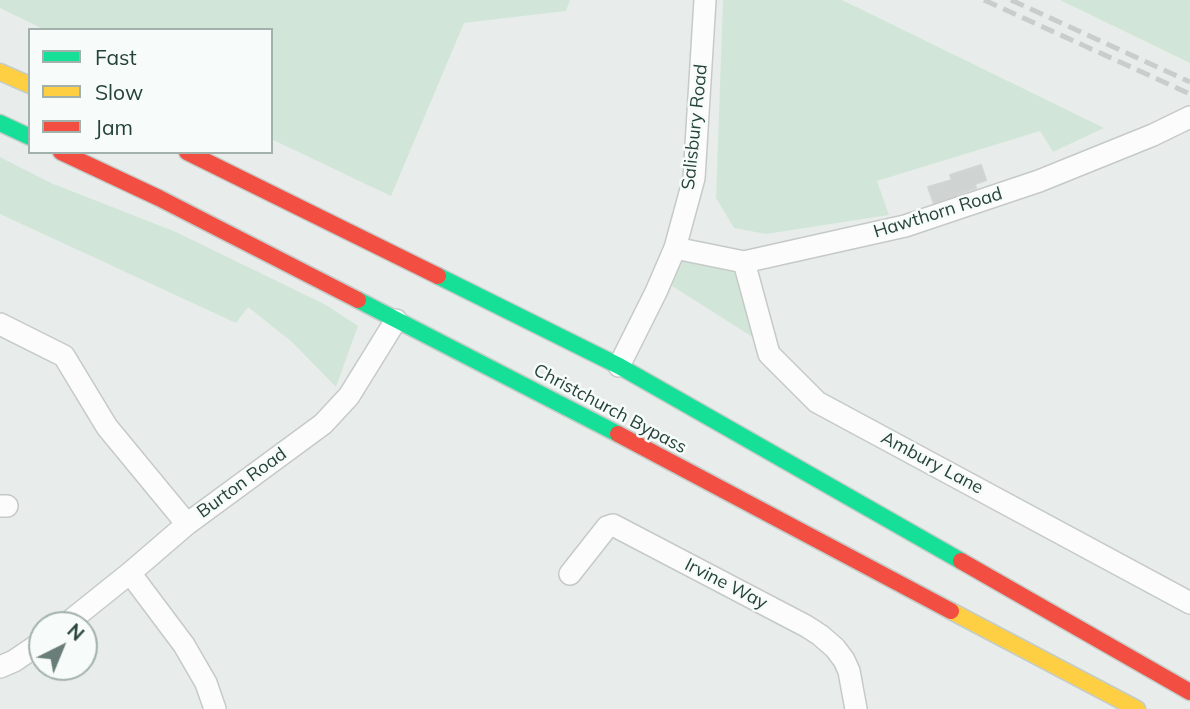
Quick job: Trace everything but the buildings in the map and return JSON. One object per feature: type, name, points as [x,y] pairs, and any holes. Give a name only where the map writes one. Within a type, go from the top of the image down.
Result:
[{"type":"main road","points":[[0,72],[28,84]]},
{"type":"main road","points":[[0,124],[28,137]]},
{"type":"main road","name":"Christchurch Bypass","points":[[65,154],[159,198],[396,320],[1137,709]]},
{"type":"main road","points":[[191,154],[619,366],[1190,692]]},
{"type":"street","name":"Salisbury Road","points":[[619,366],[675,247],[694,178],[705,0]]},
{"type":"street","name":"Hawthorn Road","points":[[675,247],[744,262],[905,226],[1039,181],[1153,135],[1190,117]]},
{"type":"street","name":"Ambury Lane","points":[[744,262],[769,354],[817,402],[1190,603]]},
{"type":"street","name":"Burton Road","points":[[83,611],[187,524],[323,424],[349,396],[396,320]]},
{"type":"street","points":[[0,324],[64,356],[107,427],[187,524]]},
{"type":"street","name":"Irvine Way","points":[[570,573],[607,527],[613,525],[820,635],[844,660],[849,671],[856,709]]},
{"type":"street","points":[[131,573],[184,645],[206,683],[215,709]]},
{"type":"street","points":[[0,667],[28,650]]},
{"type":"green space","points":[[0,0],[570,0],[566,11],[464,23],[391,196],[273,140],[273,28],[41,28],[0,8]]},
{"type":"green space","points":[[723,0],[842,0],[1104,128],[1053,152],[1040,131],[877,181],[889,215],[766,234],[734,228],[716,198]]},
{"type":"green space","points":[[1060,0],[1190,0],[1190,63]]},
{"type":"green space","points":[[0,157],[51,183],[176,232],[326,305],[358,326],[336,387],[292,342],[248,307],[236,323],[0,214]]},
{"type":"green space","points":[[682,254],[739,269],[759,341],[672,286]]},
{"type":"railway","points":[[984,0],[1190,94]]},
{"type":"railway","points":[[1011,0],[1190,82]]},
{"type":"traffic: fast","points":[[0,123],[28,136]]},
{"type":"traffic: fast","points":[[438,276],[619,366],[961,561]]},
{"type":"traffic: fast","points":[[358,300],[618,434]]},
{"type":"traffic: slow","points":[[0,72],[28,84]]},
{"type":"traffic: slow","points":[[951,611],[1137,709]]},
{"type":"traffic: jam","points":[[65,154],[159,198],[358,300]]},
{"type":"traffic: jam","points":[[191,154],[438,276]]},
{"type":"traffic: jam","points":[[618,434],[951,611]]},
{"type":"traffic: jam","points":[[961,561],[1190,692]]}]
